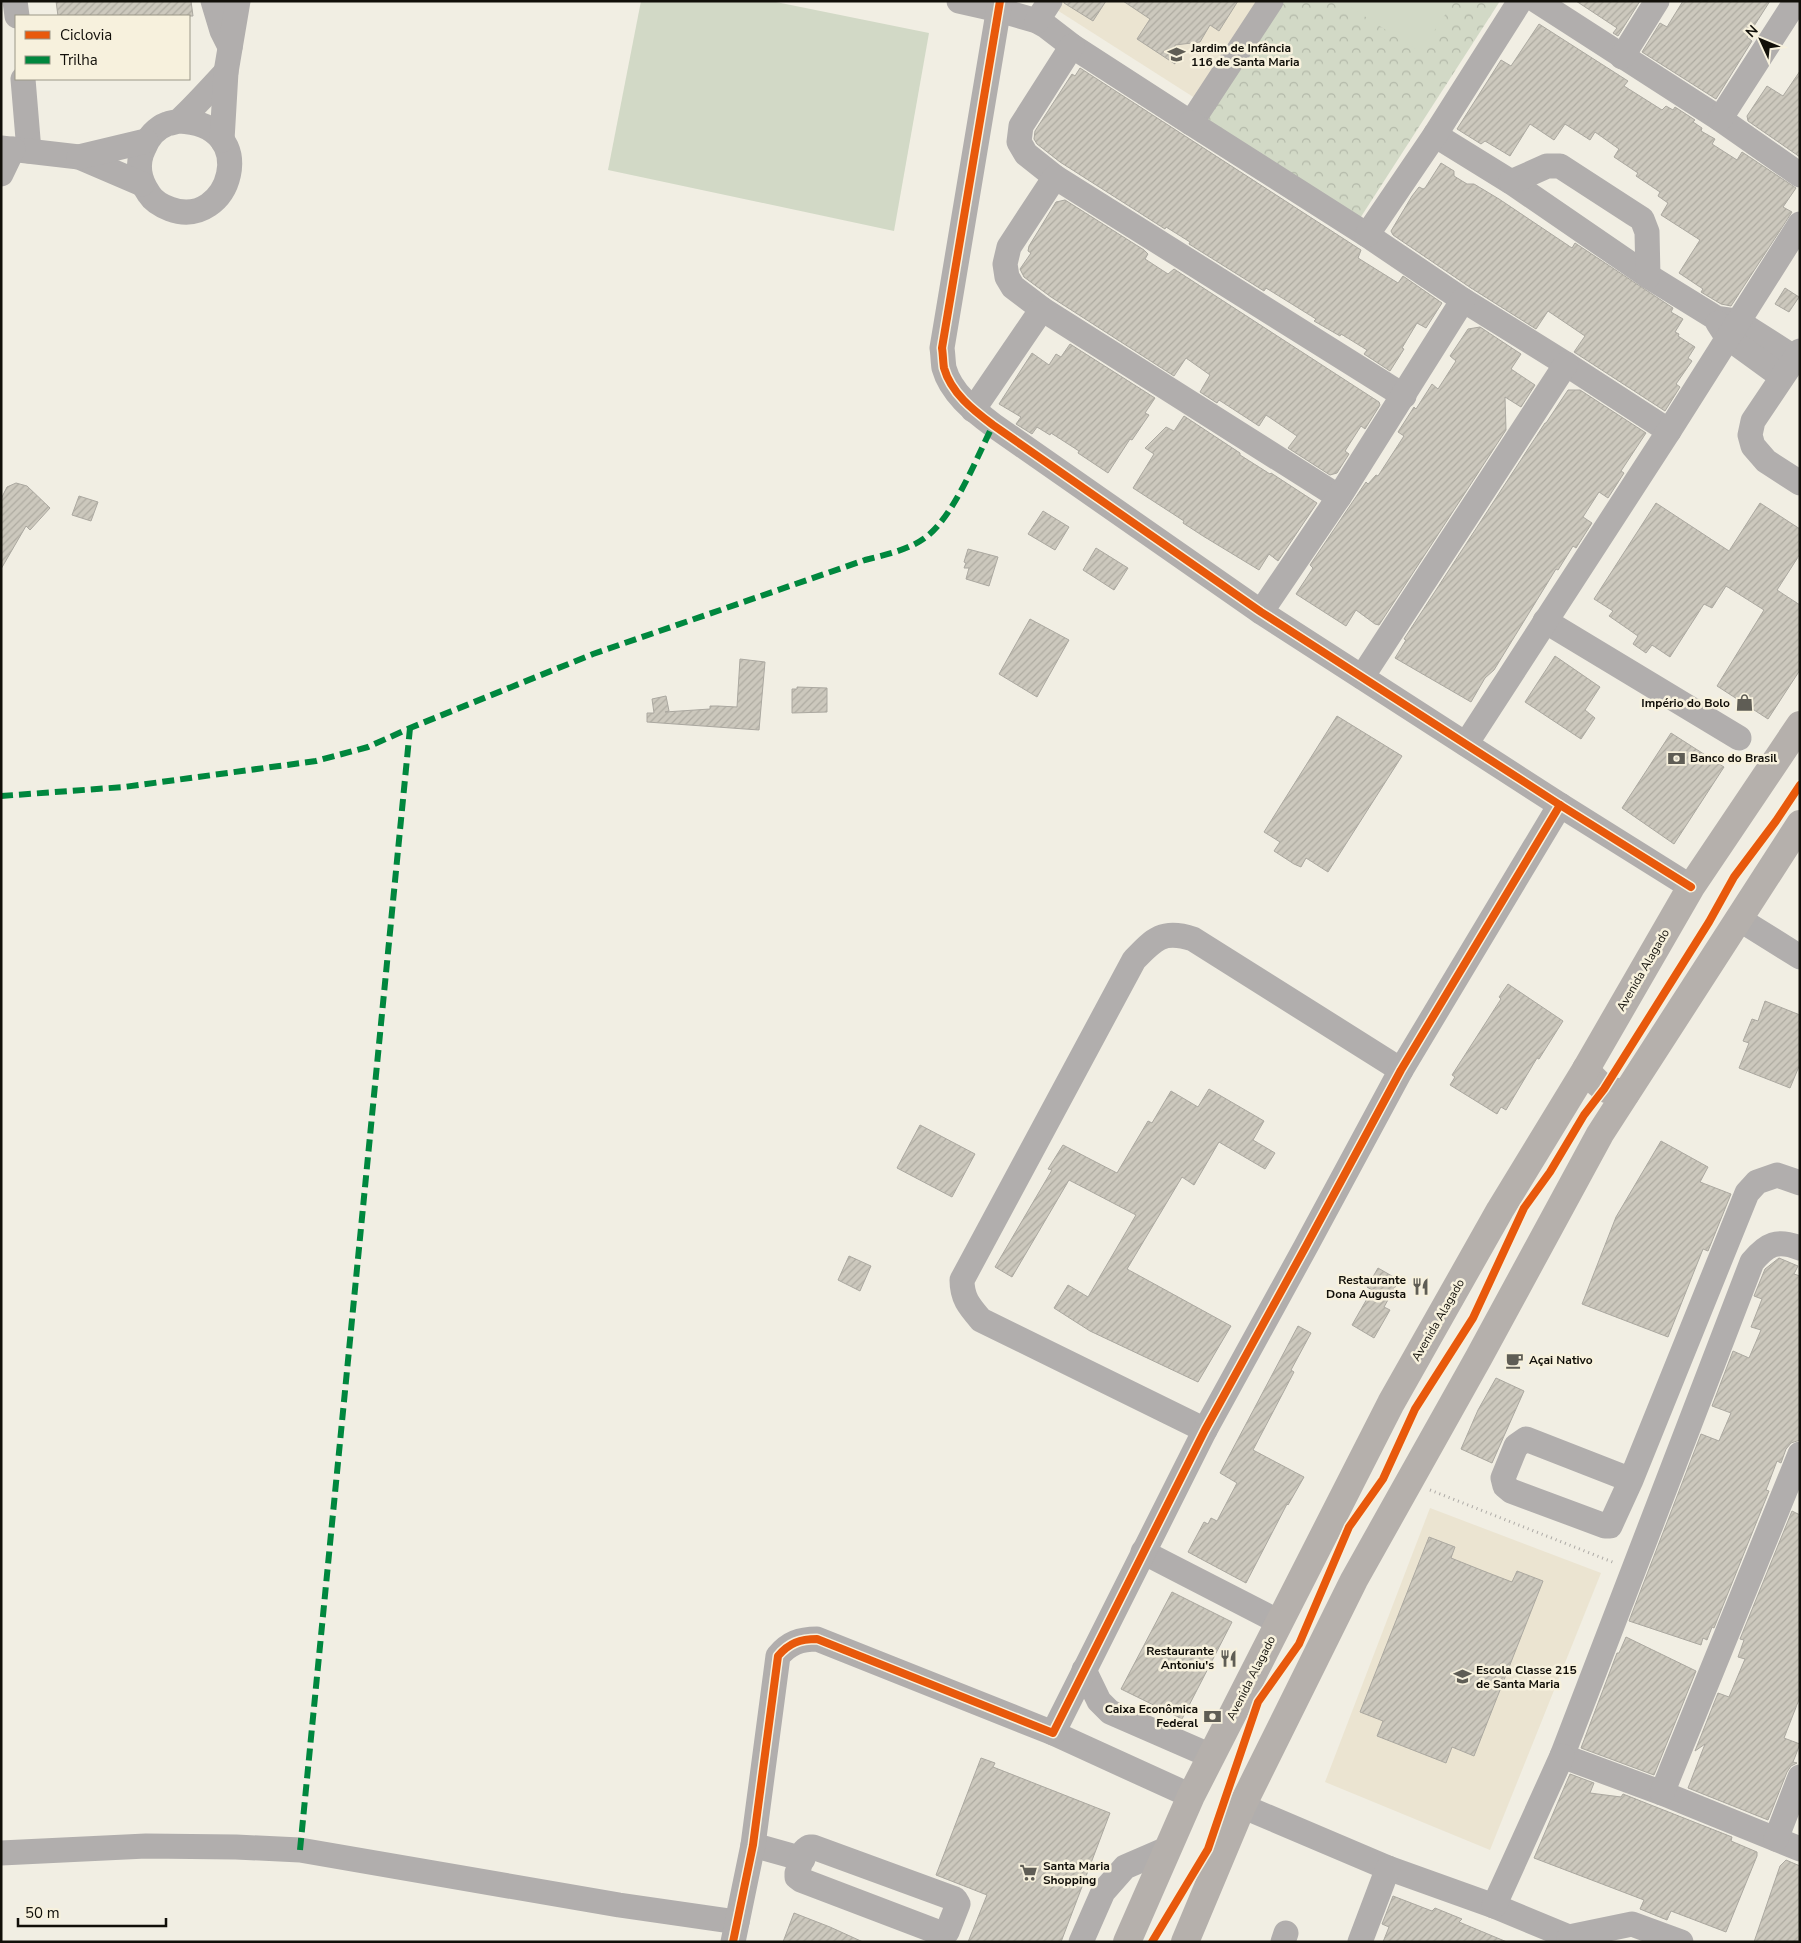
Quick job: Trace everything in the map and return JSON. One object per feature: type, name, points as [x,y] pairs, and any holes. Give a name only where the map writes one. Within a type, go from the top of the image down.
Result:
[{"type":"main road","name":"Avenida Alagado","points":[[1127,1942],[1191,1796],[1391,1403],[1500,1210],[1560,1114],[1690,887],[1800,725]]},
{"type":"main road","points":[[1185,1942],[1242,1806],[1354,1580],[1600,1134],[1800,824]]},
{"type":"main road","points":[[1586,1069],[1604,1089],[1611,1092],[1626,1093]]},
{"type":"main road","points":[[1560,1114],[1572,1111],[1584,1115],[1600,1134]]},
{"type":"street","points":[[15,1],[17,15]]},
{"type":"street","points":[[213,1],[222,31],[230,47]]},
{"type":"street","points":[[222,140],[226,72],[238,1]]},
{"type":"street","points":[[960,1],[1043,11],[1046,26],[1072,46],[1366,235],[1463,300],[1669,431]]},
{"type":"street","points":[[1191,123],[1271,1]]},
{"type":"street","points":[[1366,235],[1435,135],[1520,1]]},
{"type":"street","points":[[1537,1],[1720,119],[1800,175]]},
{"type":"street","points":[[1622,57],[1657,1]]},
{"type":"street","points":[[1720,119],[1796,1]]},
{"type":"street","points":[[1000,6],[942,348],[944,368],[956,391],[973,410],[1261,612],[1690,887]]},
{"type":"street","points":[[1072,46],[1021,126],[1019,142],[1026,154],[1055,177],[1404,396]]},
{"type":"street","points":[[179,121],[226,72]]},
{"type":"street","points":[[1,174],[14,149],[22,80]]},
{"type":"street","points":[[179,121],[195,122],[211,128],[222,140],[229,154],[230,169],[226,184],[219,197],[206,206],[192,211],[177,211],[162,206],[150,197],[142,184],[139,170],[140,155],[146,141],[155,131],[166,124],[179,121]]},
{"type":"street","points":[[1435,135],[1511,182],[1648,276],[1727,326],[1792,362],[1753,421],[1750,435],[1753,446],[1766,461],[1800,483]]},
{"type":"street","points":[[79,156],[146,141]]},
{"type":"street","points":[[14,149],[79,156],[142,184]]},
{"type":"street","points":[[1511,182],[1547,166],[1560,166],[1642,219],[1647,232],[1648,276]]},
{"type":"street","points":[[1055,177],[1009,247],[1005,264],[1007,277],[1013,287],[1042,309],[1339,497]]},
{"type":"street","points":[[1466,744],[1669,431],[1727,326],[1800,224]]},
{"type":"street","points":[[1261,612],[1339,497],[1463,300]]},
{"type":"street","points":[[973,410],[1042,309]]},
{"type":"street","points":[[1362,677],[1566,364]]},
{"type":"street","points":[[1545,621],[1739,738]]},
{"type":"street","points":[[1052,1733],[1205,1430],[1306,1248],[1401,1070],[1560,805]]},
{"type":"street","points":[[1739,919],[1800,957]]},
{"type":"street","points":[[1205,1430],[981,1320],[970,1308],[962,1292],[962,1280],[1134,960],[1150,943],[1164,936],[1178,934],[1193,940],[1401,1070]]},
{"type":"street","points":[[1631,1480],[1526,1439],[1516,1446],[1503,1478],[1505,1486],[1511,1491],[1605,1526],[1610,1526],[1631,1480],[1747,1193],[1757,1182],[1777,1175],[1800,1183]]},
{"type":"street","points":[[1494,1906],[1562,1756],[1752,1262],[1772,1244],[1788,1244],[1800,1248]]},
{"type":"street","points":[[1662,1792],[1800,1454]]},
{"type":"street","points":[[1143,1552],[1280,1622]]},
{"type":"street","points":[[1,1852],[146,1846],[236,1846],[300,1850],[513,1885],[619,1905],[735,1932],[753,1845],[778,1656],[786,1647],[802,1639],[818,1638],[1052,1733],[1191,1796]]},
{"type":"street","points":[[1084,1670],[1099,1701],[1110,1712],[1211,1756]]},
{"type":"street","points":[[1562,1756],[1662,1792],[1800,1849]]},
{"type":"street","points":[[1776,1839],[1800,1777]]},
{"type":"street","points":[[1242,1806],[1388,1868],[1494,1906],[1575,1939],[1632,1924],[1681,1942]]},
{"type":"street","points":[[753,1845],[803,1859]]},
{"type":"street","points":[[813,1846],[955,1899],[958,1904],[947,1932],[940,1934],[801,1880],[797,1877],[797,1873],[803,1859],[805,1850],[813,1846]]},
{"type":"street","points":[[1082,1942],[1103,1892],[1125,1867],[1169,1848]]},
{"type":"street","points":[[1360,1942],[1388,1868]]},
{"type":"path","points":[[1409,1482],[1634,1570]]},
{"type":"shaded area","name":"Jardim de Infância 116 de Santa Maria","points":[[1062,1],[1262,1],[1198,100],[1057,10]]},
{"type":"shaded area","name":"Escola Classe 215 de Santa Maria","points":[[1430,1508],[1601,1573],[1490,1850],[1325,1782]]},
{"type":"green space","points":[[641,1],[771,1],[929,33],[894,231],[608,170]]},
{"type":"green space","points":[[1283,1],[1500,1],[1357,223],[1203,124]]},
{"type":"green space","points":[[1341,1],[1443,1],[1451,6],[1420,52]]},
{"type":"building","points":[[56,1],[191,1],[193,16],[190,15],[58,15]]},
{"type":"building","points":[[1064,1],[1106,1],[1093,21],[1064,3]]},
{"type":"building","points":[[1123,1],[1238,1],[1219,31],[1210,25],[1200,42],[1175,45],[1175,64],[1137,39],[1150,19]]},
{"type":"building","points":[[1576,1],[1640,1],[1618,36],[1613,33],[1617,28]]},
{"type":"building","points":[[1683,1],[1770,1],[1747,37],[1752,41],[1716,99],[1642,52],[1660,23],[1667,27]]},
{"type":"building","points":[[1539,24],[1628,81],[1624,86],[1662,110],[1666,106],[1673,110],[1675,107],[1695,120],[1693,122],[1702,128],[1701,131],[1715,139],[1712,144],[1737,160],[1742,152],[1796,188],[1783,207],[1792,212],[1731,306],[1721,304],[1701,292],[1703,289],[1679,273],[1700,240],[1661,215],[1668,203],[1658,196],[1660,192],[1636,176],[1638,173],[1614,157],[1619,149],[1595,132],[1590,140],[1565,124],[1554,140],[1530,124],[1510,156],[1485,141],[1481,144],[1457,129],[1501,60],[1511,66]]},
{"type":"building","points":[[1080,68],[1361,250],[1358,258],[1398,283],[1403,276],[1442,303],[1426,328],[1417,323],[1390,371],[1364,354],[1367,350],[1341,334],[1340,336],[1314,321],[1316,319],[1266,288],[1264,291],[1189,244],[1190,242],[1166,227],[1165,229],[1060,162],[1037,144],[1034,139],[1035,131],[1072,74],[1075,76]]},
{"type":"building","points":[[1800,71],[1800,157],[1748,121],[1747,116],[1767,86],[1783,96]]},
{"type":"building","points":[[1441,163],[1454,171],[1454,176],[1467,184],[1474,184],[1499,199],[1572,248],[1575,243],[1673,308],[1671,312],[1683,319],[1675,332],[1695,347],[1688,358],[1692,361],[1676,384],[1680,387],[1665,411],[1574,352],[1585,336],[1548,311],[1536,329],[1393,235],[1391,231],[1412,196],[1419,187],[1425,188]]},
{"type":"building","points":[[1065,200],[1144,250],[1148,254],[1145,259],[1168,274],[1174,269],[1379,402],[1380,405],[1365,429],[1361,426],[1345,451],[1349,454],[1337,473],[1330,475],[1288,448],[1297,436],[1266,415],[1259,426],[1219,400],[1217,403],[1200,392],[1210,375],[1186,358],[1174,376],[1051,297],[1024,277],[1020,269],[1031,253],[1028,251],[1029,246],[1056,202]]},
{"type":"building","points":[[1785,288],[1799,297],[1789,312],[1775,304]]},
{"type":"building","points":[[1480,327],[1521,354],[1511,369],[1535,385],[1521,407],[1505,397],[1506,430],[1379,625],[1356,610],[1346,626],[1296,594],[1313,568],[1310,565],[1366,482],[1368,484],[1376,475],[1378,476],[1404,436],[1398,432],[1414,407],[1416,409],[1432,384],[1438,389],[1456,361],[1450,356],[1468,329]]},
{"type":"building","points":[[1070,344],[1155,398],[1145,413],[1149,415],[1132,440],[1130,439],[1108,473],[1051,433],[1050,435],[1037,427],[1032,434],[1016,424],[1021,417],[999,404],[1032,353],[1049,365],[1056,354],[1061,357]]},
{"type":"building","points":[[1568,390],[1580,390],[1646,433],[1621,471],[1624,473],[1608,498],[1599,492],[1583,517],[1592,523],[1576,548],[1573,546],[1558,570],[1556,569],[1494,670],[1485,678],[1471,702],[1395,658],[1406,640],[1404,639]]},
{"type":"building","points":[[1184,416],[1240,453],[1240,455],[1317,503],[1278,561],[1269,554],[1259,570],[1183,523],[1184,521],[1133,488],[1154,454],[1145,448],[1166,427],[1174,431]]},
{"type":"building","points":[[16,483],[27,486],[50,508],[30,530],[26,526],[1,569],[1,499],[7,487]]},
{"type":"building","points":[[79,496],[98,502],[91,521],[72,515]]},
{"type":"building","points":[[1656,503],[1729,551],[1760,503],[1800,529],[1800,554],[1777,590],[1800,605],[1800,670],[1768,719],[1717,686],[1764,610],[1726,586],[1712,608],[1704,604],[1670,657],[1652,645],[1646,653],[1633,644],[1638,636],[1609,616],[1613,611],[1594,599]]},
{"type":"building","points":[[1043,511],[1069,527],[1055,550],[1028,534]]},
{"type":"building","points":[[1096,548],[1128,568],[1114,590],[1083,570]]},
{"type":"building","points":[[968,549],[998,557],[989,586],[966,579],[969,568],[964,568],[966,563],[964,562]]},
{"type":"building","points":[[1030,619],[1069,640],[1037,697],[999,674]]},
{"type":"building","points":[[1555,656],[1600,687],[1585,710],[1595,718],[1581,739],[1525,702]]},
{"type":"building","points":[[740,659],[765,662],[759,730],[647,722],[647,713],[654,713],[652,699],[666,696],[669,711],[665,712],[710,709],[710,706],[737,707]]},
{"type":"building","points":[[797,687],[827,688],[827,712],[792,713],[792,689],[797,689]]},
{"type":"building","points":[[1337,716],[1402,756],[1328,872],[1306,858],[1301,867],[1294,864],[1274,851],[1280,842],[1264,832]]},
{"type":"building","points":[[1671,733],[1724,767],[1674,844],[1622,808]]},
{"type":"building","points":[[1508,984],[1563,1021],[1539,1059],[1537,1058],[1506,1110],[1501,1107],[1497,1114],[1450,1085],[1455,1077],[1452,1075],[1501,999],[1499,997]]},
{"type":"building","points":[[1765,1001],[1800,1015],[1800,1064],[1790,1088],[1739,1068],[1749,1043],[1743,1041],[1752,1019],[1758,1021]]},
{"type":"building","points":[[1209,1089],[1264,1121],[1253,1140],[1275,1153],[1265,1169],[1219,1142],[1194,1185],[1182,1177],[1127,1269],[1231,1326],[1198,1382],[1090,1331],[1054,1308],[1068,1285],[1088,1297],[1136,1215],[1069,1180],[1012,1277],[995,1267],[1052,1170],[1048,1169],[1063,1145],[1117,1173],[1148,1121],[1152,1123],[1171,1091],[1198,1107]]},
{"type":"building","points":[[920,1125],[975,1154],[952,1197],[897,1168]]},
{"type":"building","points":[[1661,1141],[1708,1167],[1700,1182],[1731,1194],[1708,1251],[1703,1249],[1668,1337],[1582,1304],[1616,1217]]},
{"type":"building","points":[[849,1256],[871,1266],[860,1291],[838,1280]]},
{"type":"building","points":[[1779,1258],[1798,1266],[1794,1274],[1800,1276],[1800,1440],[1791,1443],[1786,1449],[1781,1463],[1777,1461],[1766,1490],[1769,1491],[1714,1628],[1712,1627],[1707,1640],[1703,1638],[1701,1645],[1629,1621],[1701,1434],[1719,1441],[1731,1413],[1712,1406],[1733,1351],[1749,1358],[1761,1330],[1751,1327],[1762,1299],[1754,1296],[1765,1269]]},
{"type":"building","points":[[1378,1268],[1399,1280],[1384,1307],[1390,1310],[1374,1338],[1352,1325],[1372,1290],[1367,1287]]},
{"type":"building","points":[[1298,1326],[1311,1333],[1291,1370],[1294,1372],[1253,1450],[1304,1477],[1287,1504],[1246,1583],[1188,1552],[1204,1522],[1208,1524],[1211,1518],[1217,1521],[1237,1483],[1220,1473]]},
{"type":"building","points":[[1496,1378],[1524,1391],[1492,1463],[1461,1449],[1478,1410]]},
{"type":"building","points":[[1792,1511],[1800,1515],[1800,1697],[1784,1738],[1800,1744],[1793,1762],[1797,1763],[1791,1766],[1787,1772],[1768,1820],[1688,1788],[1705,1744],[1695,1751],[1718,1693],[1729,1697],[1745,1659],[1738,1657],[1744,1640],[1740,1639]]},
{"type":"building","points":[[1429,1537],[1455,1547],[1451,1558],[1486,1572],[1512,1582],[1517,1571],[1543,1581],[1474,1756],[1452,1747],[1446,1763],[1377,1736],[1383,1721],[1360,1712]]},
{"type":"building","points":[[1172,1592],[1232,1622],[1182,1719],[1121,1689]]},
{"type":"building","points":[[1626,1637],[1696,1671],[1654,1775],[1581,1748],[1617,1653],[1619,1653]]},
{"type":"building","points":[[981,1758],[995,1763],[993,1767],[1110,1813],[1061,1942],[968,1942],[987,1895],[936,1875]]},
{"type":"building","points":[[1570,1774],[1594,1783],[1590,1793],[1621,1797],[1623,1794],[1732,1837],[1731,1841],[1757,1852],[1726,1932],[1671,1911],[1667,1920],[1640,1909],[1644,1900],[1534,1858]]},
{"type":"building","points":[[1786,1860],[1800,1866],[1800,1942],[1754,1942],[1780,1866]]},
{"type":"building","points":[[1393,1896],[1432,1911],[1435,1908],[1462,1919],[1459,1922],[1507,1942],[1383,1942],[1389,1927],[1382,1924]]},
{"type":"building","points":[[794,1913],[830,1927],[863,1942],[783,1942]]},
{"type":"marked path","points":[[1,796],[124,787],[316,761],[368,747],[410,728],[593,654],[865,560],[905,549],[926,537],[946,515],[964,485],[993,425]]},
{"type":"marked path","points":[[300,1850],[410,728]]},
{"type":"cycle path","points":[[1000,1],[942,348],[944,368],[957,393],[993,425],[1261,612],[1691,887]]},
{"type":"cycle path","points":[[1152,1942],[1208,1849],[1258,1702],[1299,1644],[1349,1527],[1383,1479],[1415,1409],[1473,1318],[1524,1208],[1550,1172],[1584,1115],[1604,1089],[1709,922],[1734,877],[1800,785]]},
{"type":"cycle path","points":[[733,1942],[753,1845],[778,1656],[786,1648],[800,1641],[817,1639],[1053,1733],[1205,1430],[1401,1070],[1560,805]]},
{"type":"place","name":"Jardim de Infância 116 de Santa Maria","points":[[1177,55]]},
{"type":"place","name":"Império do Bolo","points":[[1744,703]]},
{"type":"place","name":"Banco do Brasil","points":[[1676,758]]},
{"type":"place","name":"Restaurante Dona Augusta","points":[[1420,1287]]},
{"type":"place","name":"Açai Nativo","points":[[1515,1360]]},
{"type":"place","name":"Restaurante Antoniu's","points":[[1228,1658]]},
{"type":"place","name":"Escola Classe 215 de Santa Maria","points":[[1462,1677]]},
{"type":"place","name":"Caixa Econômica Federal","points":[[1212,1716]]},
{"type":"place","name":"Santa Maria Shopping","points":[[1029,1873]]}]
